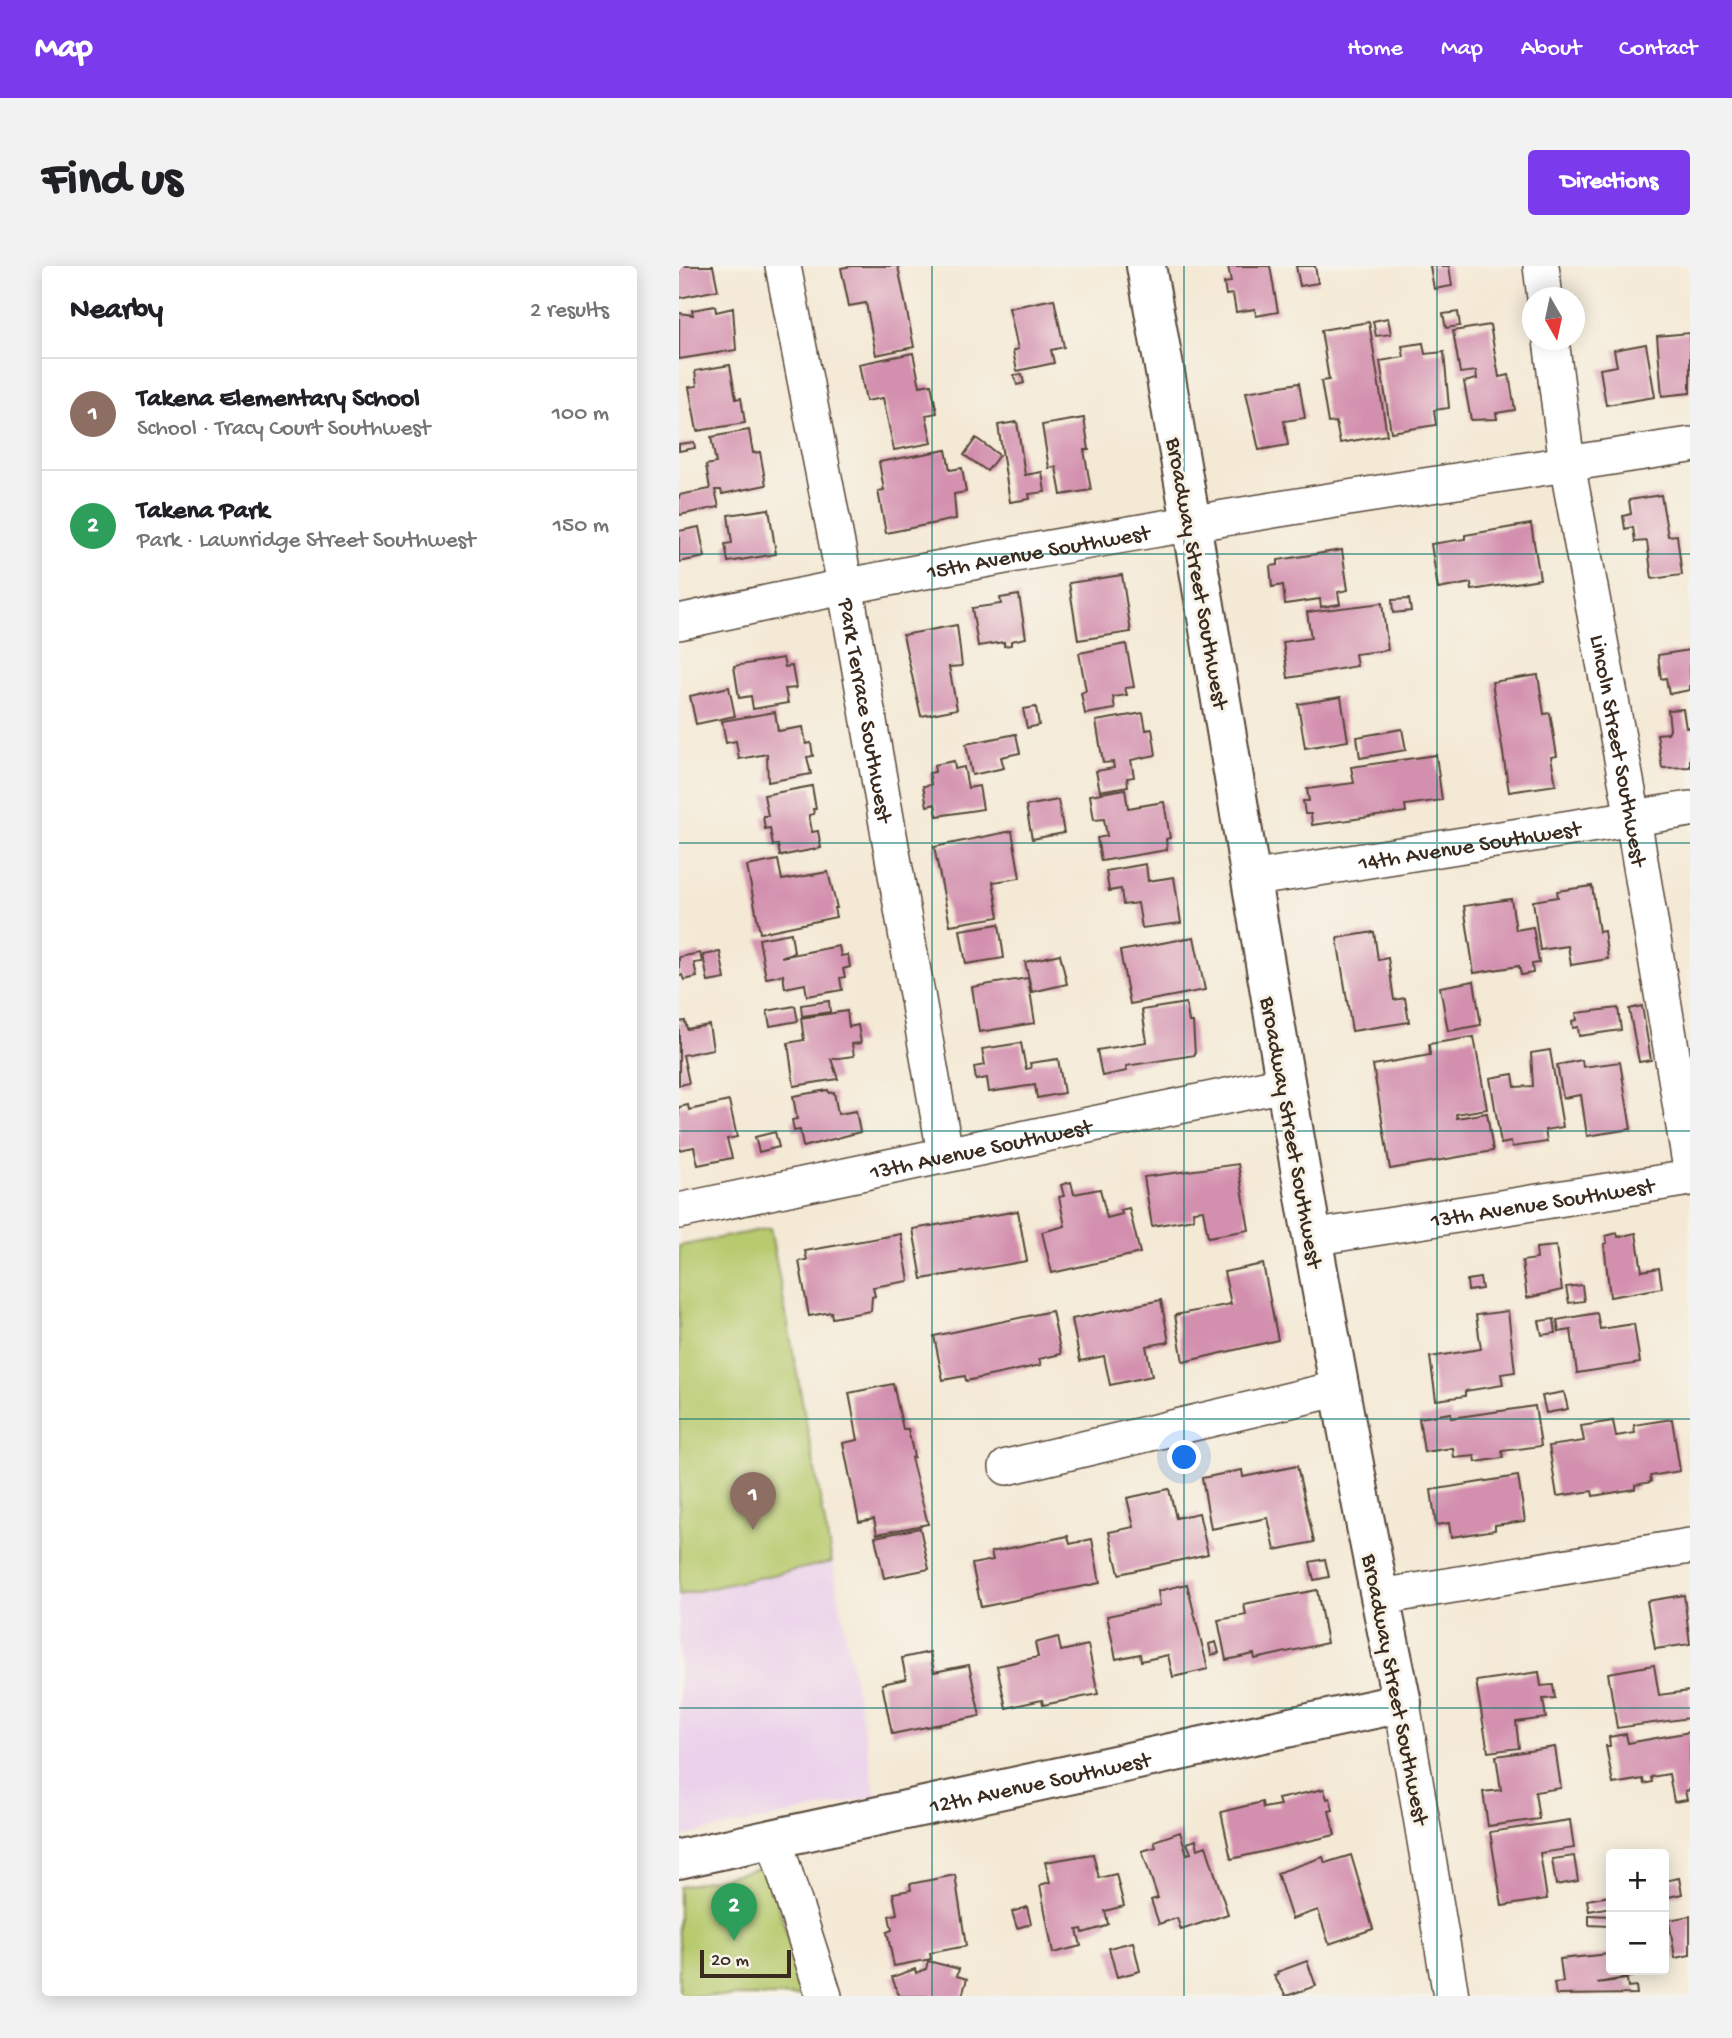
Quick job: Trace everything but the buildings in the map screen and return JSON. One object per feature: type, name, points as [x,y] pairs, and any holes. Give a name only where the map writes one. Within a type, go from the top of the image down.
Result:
[{"type":"street","name":"Park Terrace Southwest","points":[[783,266],[845,585],[946,1153]]},
{"type":"street","name":"Broadway Street Southwest","points":[[1146,266],[1192,521],[1283,1084],[1402,1703],[1451,1996]]},
{"type":"street","points":[[1541,266],[1544,287]]},
{"type":"street","name":"Lincoln Street Southwest","points":[[1552,350],[1567,464],[1633,818],[1690,1163]]},
{"type":"street","name":"15th Avenue Southwest","points":[[679,622],[845,585],[1192,521],[1690,445]]},
{"type":"street","name":"14th Avenue Southwest","points":[[1249,879],[1690,809]]},
{"type":"street","name":"13th Avenue Southwest","points":[[679,1211],[1283,1084]]},
{"type":"street","name":"13th Avenue Southwest","points":[[1311,1238],[1690,1178]]},
{"type":"street","points":[[1007,1467],[1341,1388]]},
{"type":"street","points":[[1380,1597],[1690,1546]]},
{"type":"street","name":"12th Avenue Southwest","points":[[679,1859],[1402,1703]]},
{"type":"street","points":[[773,1839],[824,1996]]},
{"type":"shaded area","points":[[770,1228],[876,1796],[679,1837],[679,1246]]},
{"type":"green space","points":[[770,1228],[832,1562],[679,1595],[679,1246]]},
{"type":"green space","points":[[766,1867],[806,1996],[679,1996],[679,1887]]},
{"type":"place","name":"Takena Elementary School","points":[[753,1530]]},
{"type":"place","name":"Takena Park","points":[[734,1941]]}]
